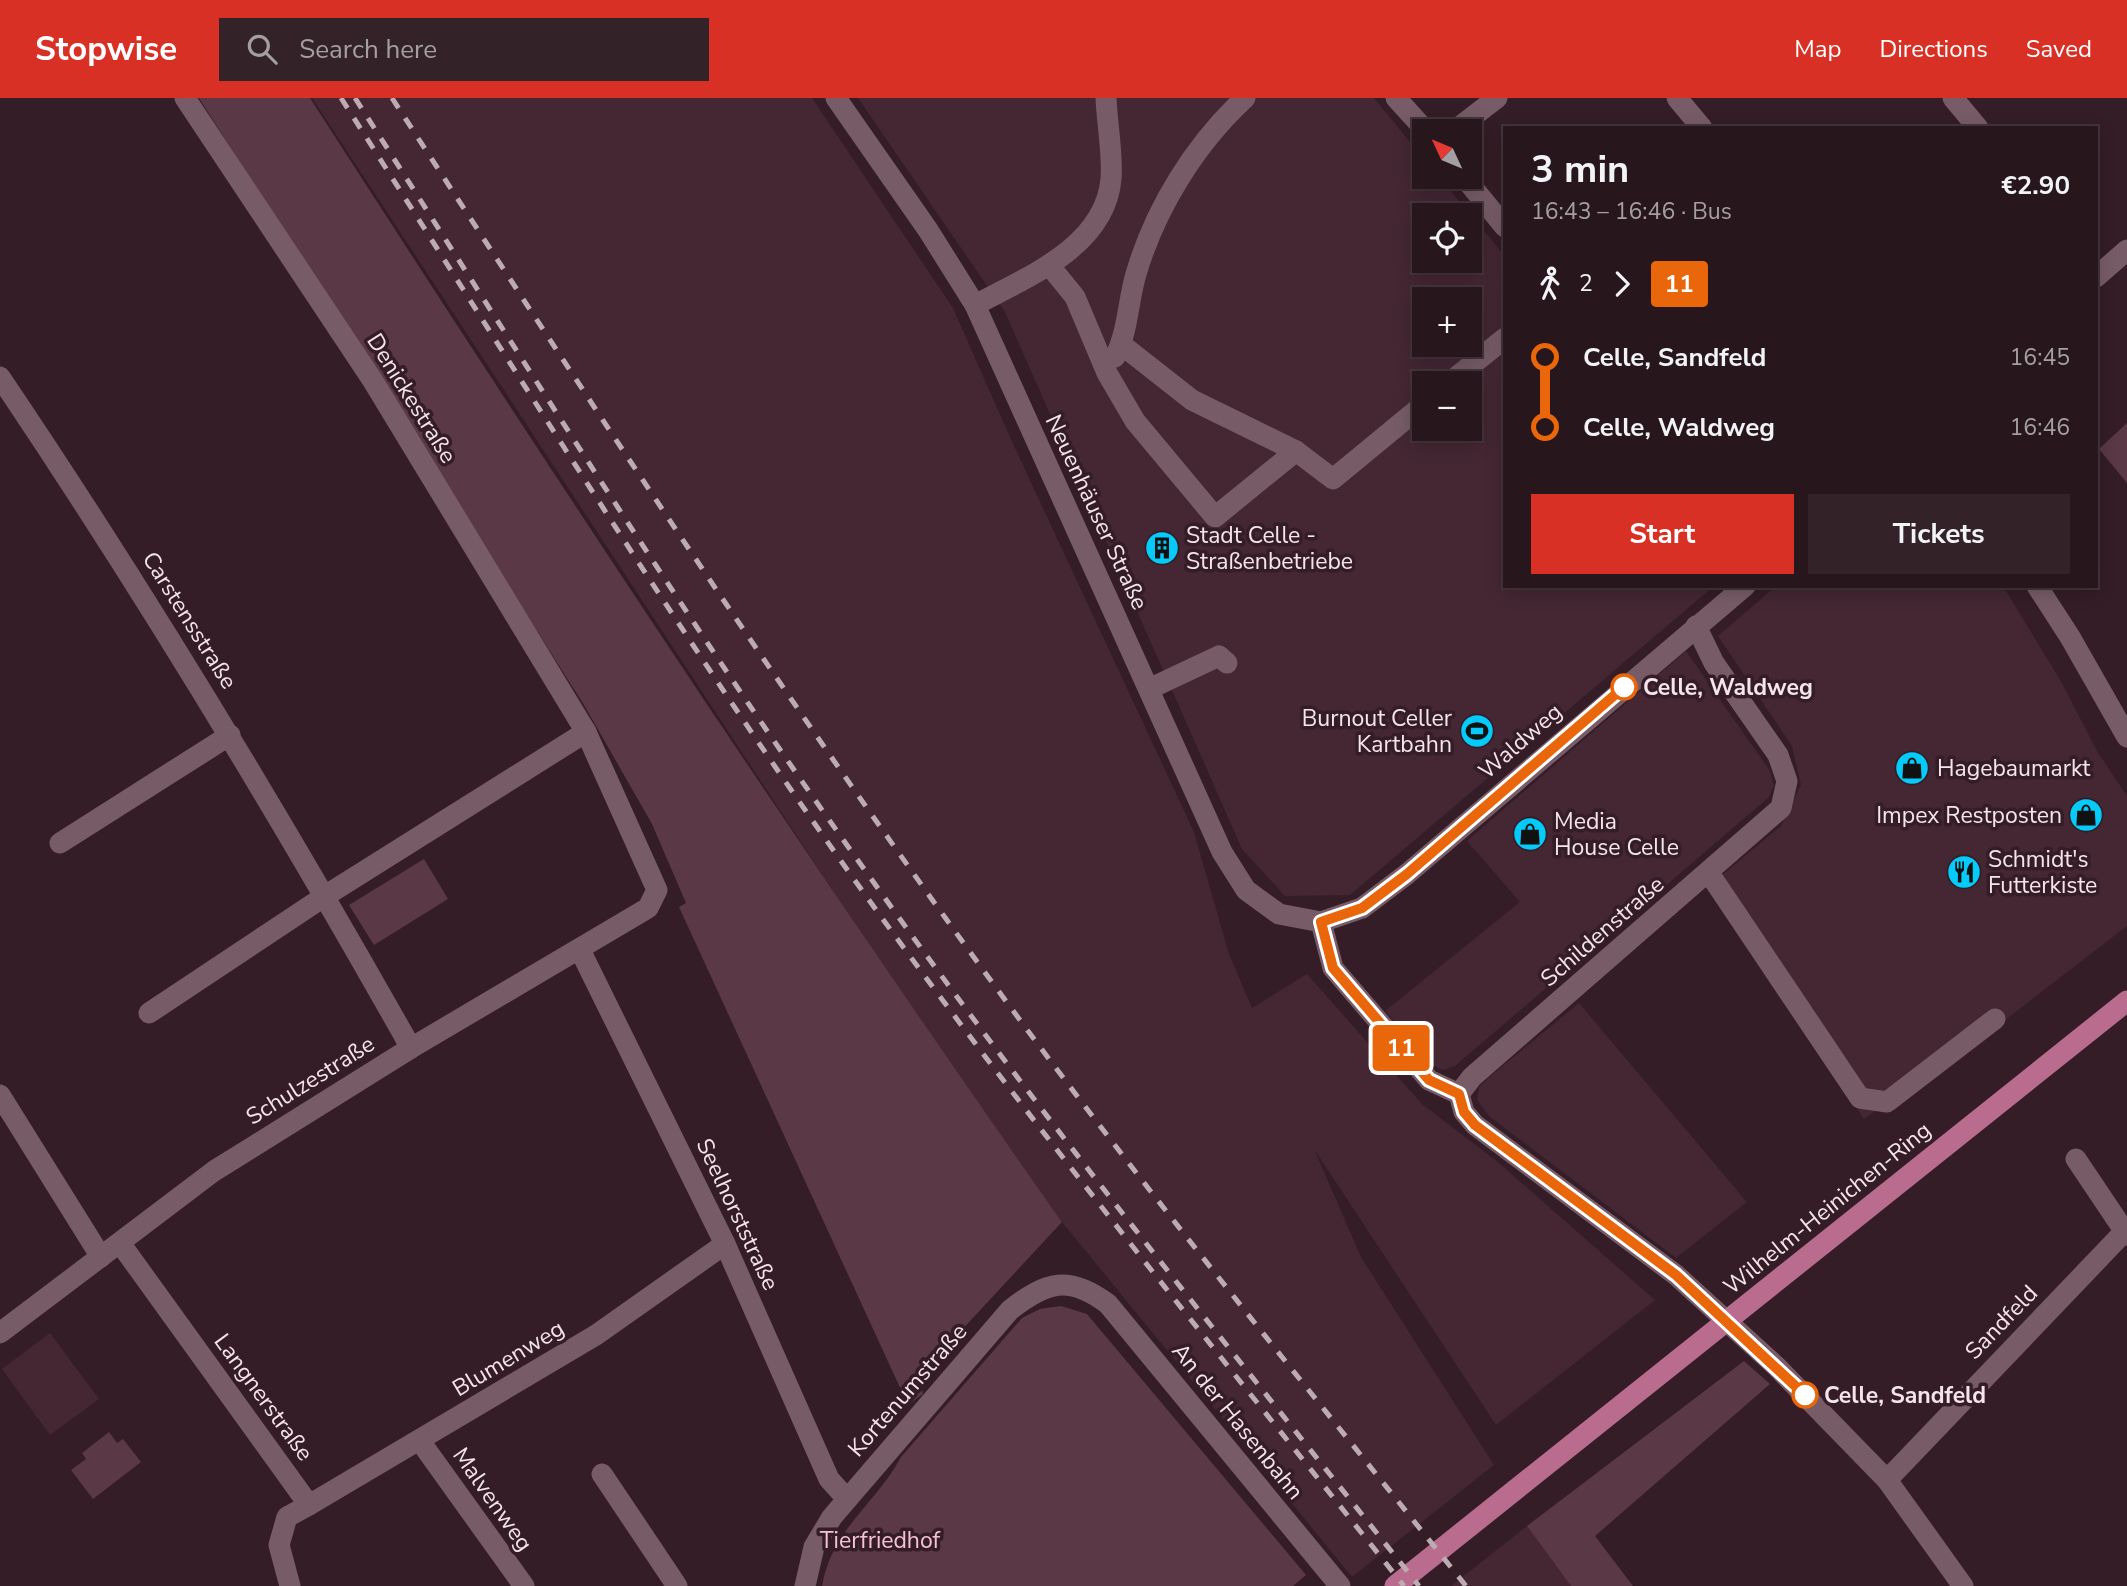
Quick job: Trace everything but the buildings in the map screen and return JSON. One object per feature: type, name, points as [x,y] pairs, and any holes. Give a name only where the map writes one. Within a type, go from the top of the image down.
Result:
[{"type":"main road","name":"Wilhelm-Heinichen-Ring","points":[[1395,1586],[2127,1002]]},
{"type":"street","name":"Denickestraße","points":[[185,98],[373,381],[586,732],[657,890]]},
{"type":"street","name":"Neuenhäuser Straße","points":[[836,98],[928,230],[975,305],[1151,688],[1222,852],[1246,890],[1279,914],[1321,922]]},
{"type":"street","points":[[975,305],[1049,265],[1095,227],[1111,180],[1106,98]]},
{"type":"street","points":[[1107,373],[1122,345],[1130,292],[1142,252],[1174,188],[1221,120],[1245,98]]},
{"type":"street","points":[[1396,98],[1415,119]]},
{"type":"street","points":[[1470,119],[1497,98]]},
{"type":"street","points":[[1677,98],[1700,126]]},
{"type":"street","points":[[1953,98],[1976,126]]},
{"type":"street","points":[[1474,189],[1503,225]]},
{"type":"street","points":[[2098,273],[2127,250]]},
{"type":"street","points":[[1049,265],[1075,297],[1107,373],[1135,421],[1215,517],[1296,451]]},
{"type":"street","points":[[1464,371],[1503,340]]},
{"type":"street","points":[[1122,345],[1192,400],[1296,451],[1333,479],[1412,414]]},
{"type":"street","name":"Carstensstraße","points":[[0,377],[90,509],[230,735],[411,1048]]},
{"type":"street","name":"Waldweg","points":[[1321,922],[1362,908],[1407,874],[1743,588]]},
{"type":"street","points":[[2038,588],[2070,637],[2127,737]]},
{"type":"street","name":"Schildenstraße","points":[[1459,1094],[1472,1077],[1781,808],[1787,780],[1777,755],[1714,663],[1696,626]]},
{"type":"street","points":[[1151,688],[1219,656],[1227,663]]},
{"type":"street","points":[[149,1013],[325,896],[586,732]]},
{"type":"street","points":[[60,843],[230,735]]},
{"type":"street","points":[[1709,873],[1860,1098],[1887,1102],[1995,1019]]},
{"type":"street","name":"Schulzestraße","points":[[0,1333],[214,1171],[411,1048],[648,908],[657,890]]},
{"type":"street","points":[[1321,922],[1333,968],[1429,1080],[1459,1094],[1464,1112],[1475,1125],[1676,1275],[1760,1351],[1887,1480],[1963,1586]]},
{"type":"street","name":"Seelhorststraße","points":[[580,950],[725,1244],[829,1479],[847,1499]]},
{"type":"street","points":[[0,1095],[100,1257]]},
{"type":"street","name":"Sandfeld","points":[[1887,1480],[2126,1233],[2076,1159]]},
{"type":"street","name":"Langnerstraße","points":[[120,1242],[309,1504]]},
{"type":"street","name":"Blumenweg","points":[[309,1504],[421,1441],[596,1335],[725,1244]]},
{"type":"street","name":"Kortenumstraße","points":[[805,1586],[814,1547],[847,1499],[1010,1310],[1033,1292],[1052,1284],[1080,1287],[1093,1293]]},
{"type":"street","name":"An der Hasenbahn","points":[[1093,1293],[1121,1319],[1213,1435],[1340,1586]]},
{"type":"street","name":"Malvenweg","points":[[421,1441],[524,1586]]},
{"type":"street","points":[[602,1474],[677,1586]]},
{"type":"street","points":[[290,1586],[279,1545],[288,1517],[309,1504]]},
{"type":"shaded area","points":[[312,98],[812,98],[953,308],[1014,446],[1194,832],[1229,954],[1252,1008],[1307,974],[1422,1104],[1499,1163],[1655,1300],[1496,1425],[1314,1149],[1361,1257],[1494,1465],[1352,1577],[1062,1222],[881,964]]},
{"type":"shaded area","points":[[858,98],[1374,98],[1412,144],[1412,189],[1449,189],[1461,203],[1412,203],[1412,273],[1482,273],[1482,228],[1503,254],[1503,588],[1712,588],[1350,895],[1285,896],[1242,849],[1005,312]]},
{"type":"shaded area","points":[[1774,588],[2004,588],[2062,683],[2097,751],[2127,796],[2127,926],[1983,1037],[1864,1119],[1710,885],[1781,826],[1801,785],[1792,746],[1718,636]]},
{"type":"shaded area","points":[[1686,651],[1770,771],[1774,786],[1768,798],[1455,1066],[1443,1070],[1430,1064],[1385,1011],[1520,902],[1467,841]]},
{"type":"shaded area","points":[[1579,1003],[1747,1202],[1676,1258],[1489,1116],[1477,1100],[1479,1087],[1487,1079]]},
{"type":"shaded area","points":[[50,1333],[99,1399],[50,1435],[2,1369]]},
{"type":"shaded area","points":[[1527,1526],[1571,1586],[1451,1586]]},
{"type":"green space","points":[[199,98],[310,98],[680,664],[869,944],[1062,1222],[919,1376],[923,1394],[908,1405],[679,907],[686,903],[652,824],[584,705]]},
{"type":"green space","points":[[2127,423],[2127,483],[2099,449]]},
{"type":"green space","points":[[424,859],[448,899],[374,945],[349,905]]},
{"type":"green space","name":"Tierfriedhof","points":[[1061,1306],[1087,1314],[1306,1575],[1293,1586],[822,1586],[835,1549],[901,1457],[1022,1318],[1040,1309]]},
{"type":"green space","points":[[1744,1361],[1770,1384],[1595,1536],[1633,1586],[1571,1586],[1527,1526]]},
{"type":"green space","points":[[109,1432],[117,1443],[123,1439],[141,1462],[93,1499],[71,1470],[86,1459],[82,1453]]},
{"type":"railway","points":[[341,98],[658,592],[856,882],[1057,1149],[1404,1586]]},
{"type":"railway","points":[[355,98],[669,586],[867,873],[1000,1055],[1208,1322],[1419,1586]]},
{"type":"railway","points":[[392,98],[707,576],[952,928],[1142,1180],[1466,1586]]},
{"type":"bus line","name":"11","points":[[1624,687],[1407,874],[1362,908],[1321,922],[1326,944],[1333,968],[1429,1080],[1459,1094],[1464,1112],[1475,1125],[1676,1275],[1805,1395]]},
{"type":"place","name":"Stadt Celle - Straßenbetriebe","points":[[1162,548]]},
{"type":"place","name":"Celle, Waldweg","points":[[1624,687]]},
{"type":"place","name":"Burnout Celler Kartbahn","points":[[1477,731]]},
{"type":"place","name":"Hagebaumarkt","points":[[1912,768]]},
{"type":"place","name":"Impex Restposten","points":[[2086,815]]},
{"type":"place","name":"Media House Celle","points":[[1530,834]]},
{"type":"place","name":"Schmidt's Futterkiste","points":[[1964,872]]},
{"type":"place","name":"Celle, Sandfeld","points":[[1805,1395]]}]
